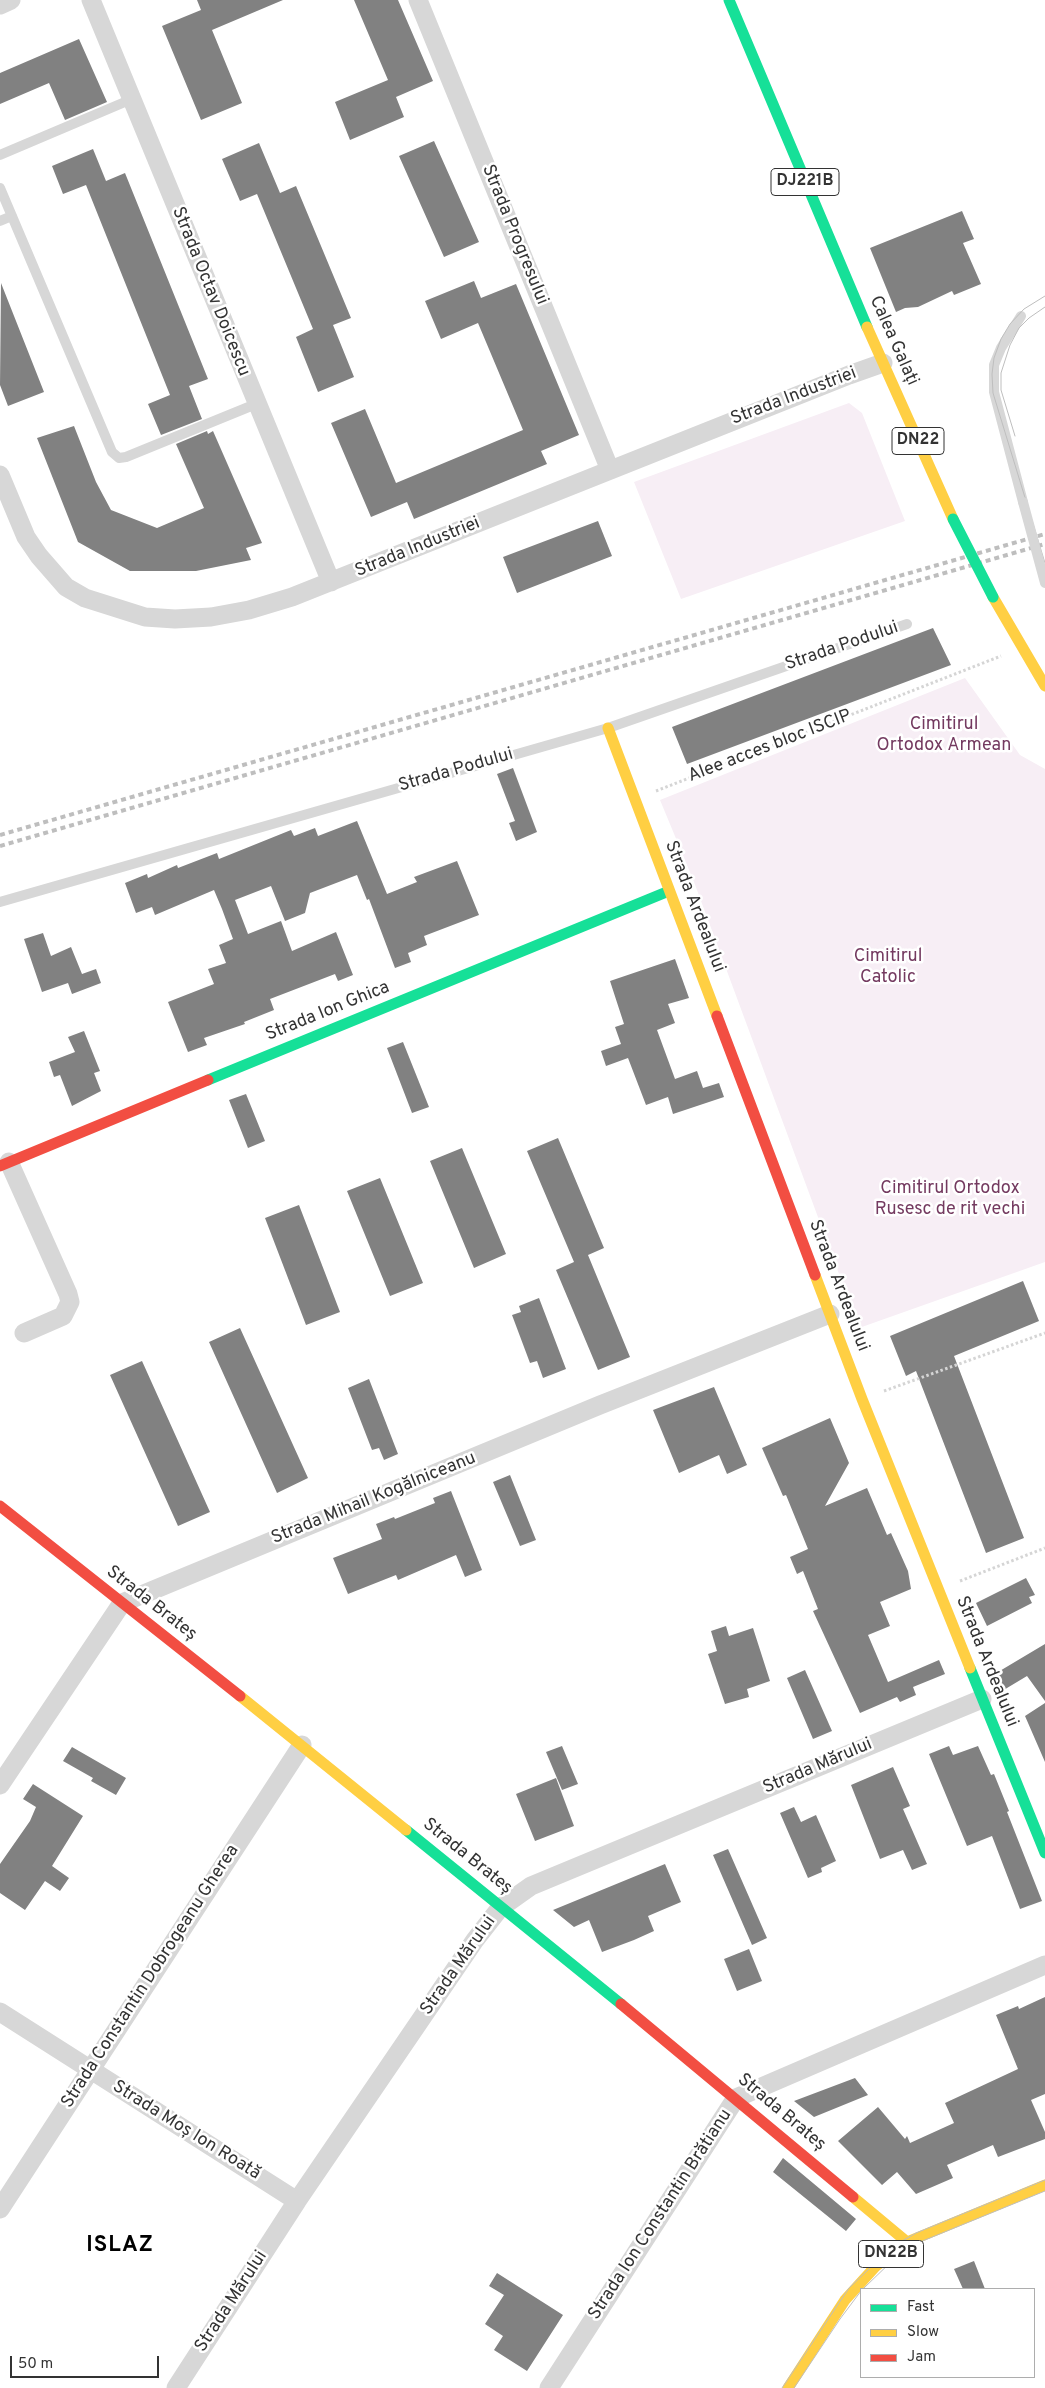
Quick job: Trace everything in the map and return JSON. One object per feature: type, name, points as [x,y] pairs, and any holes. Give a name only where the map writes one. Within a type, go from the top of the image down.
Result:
[{"type":"street","points":[[0,5],[12,0]]},
{"type":"street","name":"Strada Octav Doicescu","points":[[91,0],[331,582]]},
{"type":"street","name":"Strada Progresului","points":[[418,0],[610,470]]},
{"type":"street","name":"Calea Galați","points":[[729,0],[883,363],[953,519],[993,597],[1045,686]]},
{"type":"street","name":"Strada Industriei","points":[[0,475],[26,536],[66,588],[85,598],[145,617],[175,619],[211,616],[249,610],[331,582],[883,363]]},
{"type":"street","name":"Strada Ardealului","points":[[608,728],[862,1399],[1045,1852]]},
{"type":"street","name":"Strada Ion Ghica","points":[[5,1164],[669,892]]},
{"type":"street","points":[[5,1164],[68,1294],[70,1302],[63,1316],[24,1333]]},
{"type":"street","name":"Strada Mihail Kogălniceanu","points":[[122,1603],[600,1405],[830,1314]]},
{"type":"street","name":"Strada Brateș","points":[[0,1506],[302,1745],[500,1908],[736,2098],[907,2242]]},
{"type":"street","points":[[0,1785],[122,1603]]},
{"type":"street","name":"Strada Mărului","points":[[176,2388],[297,2201],[475,1940],[500,1908],[531,1886],[982,1699]]},
{"type":"street","name":"Strada Constantin Dobrogeanu Gherea","points":[[0,2210],[89,2070],[302,1745]]},
{"type":"street","name":"Strada Ion Constantin Brătianu","points":[[549,2388],[736,2098],[1045,1965]]},
{"type":"street","name":"Strada Moș Ion Roată","points":[[0,2012],[297,2201]]},
{"type":"street","name":"DN22B","points":[[788,2388],[846,2300],[875,2267],[907,2242],[1045,2185]]},
{"type":"lane","points":[[0,155],[132,99]]},
{"type":"lane","points":[[0,188],[112,452],[119,458],[126,457],[256,404]]},
{"type":"lane","points":[[0,221],[12,216]]},
{"type":"lane","points":[[1021,316],[1001,348],[994,365],[994,392],[1045,584]]},
{"type":"lane","name":"Strada Podului","points":[[0,902],[608,728],[908,624]]},
{"type":"path","name":"Alee acces bloc ISCIP","points":[[634,800],[1022,647]]},
{"type":"path","points":[[862,1399],[1045,1333]]},
{"type":"path","points":[[938,1589],[1045,1548]]},
{"type":"green space","points":[[849,403],[862,413],[905,521],[681,599],[634,482]]},
{"type":"green space","points":[[965,678],[1020,755],[1045,769],[1045,1262],[859,1328],[694,882],[660,800]]},
{"type":"building","points":[[197,0],[283,0],[212,30],[242,103],[201,120],[162,26],[201,10]]},
{"type":"building","points":[[354,0],[398,0],[433,81],[396,97],[404,117],[350,140],[335,102],[388,80]]},
{"type":"building","points":[[79,39],[107,102],[65,120],[49,83],[0,104],[0,73]]},
{"type":"building","points":[[434,141],[479,242],[444,257],[399,156]]},
{"type":"building","points":[[259,143],[280,193],[296,186],[351,318],[333,325],[354,377],[318,392],[296,337],[313,329],[257,194],[240,201],[222,159]]},
{"type":"building","points":[[93,149],[106,181],[125,173],[208,379],[189,386],[202,419],[161,435],[148,404],[170,395],[86,185],[63,194],[52,166]]},
{"type":"building","points":[[962,211],[974,239],[963,243],[981,284],[954,295],[952,291],[918,307],[905,308],[896,312],[870,248]]},
{"type":"building","points":[[474,281],[481,298],[516,284],[579,435],[541,451],[547,464],[414,519],[407,502],[371,517],[331,423],[365,409],[396,483],[523,430],[478,323],[441,339],[425,301]]},
{"type":"building","points":[[1,283],[44,392],[8,406],[0,385]]},
{"type":"building","points":[[74,426],[96,482],[111,510],[157,528],[204,508],[176,444],[207,431],[208,434],[213,431],[262,543],[246,548],[251,560],[196,571],[130,571],[78,542],[37,438]]},
{"type":"building","points":[[598,521],[612,556],[517,593],[503,557]]},
{"type":"building","points":[[933,628],[951,665],[687,764],[672,727]]},
{"type":"building","points":[[513,768],[537,832],[516,841],[509,823],[515,821],[497,774]]},
{"type":"building","points":[[357,821],[387,894],[417,882],[414,877],[457,861],[479,915],[424,936],[427,945],[408,953],[411,962],[395,968],[369,899],[367,900],[357,875],[310,893],[305,913],[285,921],[271,886],[235,900],[248,934],[281,921],[292,951],[336,932],[353,975],[338,981],[335,974],[270,999],[274,1010],[244,1022],[245,1024],[204,1038],[207,1045],[188,1052],[168,1002],[214,984],[208,969],[226,963],[219,945],[233,939],[222,909],[214,890],[155,915],[152,907],[136,913],[125,883],[147,874],[148,878],[177,865],[178,868],[217,853],[219,859],[291,830],[294,836],[315,828],[318,836]]},
{"type":"building","points":[[43,933],[51,956],[71,947],[82,974],[96,969],[101,983],[72,994],[68,983],[42,992],[24,939]]},
{"type":"building","points":[[675,959],[689,998],[668,1004],[675,1023],[657,1030],[675,1079],[697,1071],[703,1088],[719,1083],[724,1097],[673,1114],[668,1097],[646,1105],[628,1058],[606,1066],[601,1051],[621,1044],[615,1027],[624,1024],[610,981]]},
{"type":"building","points":[[84,1031],[100,1071],[94,1073],[101,1091],[72,1106],[60,1075],[54,1077],[49,1062],[75,1052],[68,1037]]},
{"type":"building","points":[[403,1042],[429,1107],[412,1113],[387,1048]]},
{"type":"building","points":[[246,1094],[265,1141],[248,1148],[229,1100]]},
{"type":"building","points":[[558,1138],[604,1248],[588,1255],[630,1357],[598,1370],[556,1270],[574,1262],[527,1151]]},
{"type":"building","points":[[462,1148],[506,1254],[474,1268],[430,1161]]},
{"type":"building","points":[[380,1178],[423,1283],[390,1296],[347,1191]]},
{"type":"building","points":[[299,1205],[340,1312],[306,1325],[265,1218]]},
{"type":"building","points":[[1023,1281],[1039,1321],[954,1356],[1024,1538],[986,1553],[916,1371],[906,1376],[890,1336]]},
{"type":"building","points":[[539,1298],[566,1369],[543,1378],[537,1361],[530,1363],[512,1315],[521,1312],[519,1306]]},
{"type":"building","points":[[240,1328],[308,1478],[277,1493],[209,1342]]},
{"type":"building","points":[[142,1361],[210,1512],[178,1526],[110,1375]]},
{"type":"building","points":[[369,1379],[398,1454],[384,1460],[379,1448],[372,1450],[348,1388]]},
{"type":"building","points":[[714,1387],[747,1465],[727,1474],[719,1455],[679,1473],[653,1410]]},
{"type":"building","points":[[830,1418],[849,1463],[825,1506],[867,1488],[887,1535],[891,1533],[908,1571],[911,1589],[880,1602],[890,1626],[868,1635],[888,1682],[939,1660],[945,1674],[913,1687],[916,1695],[900,1702],[897,1697],[860,1713],[813,1611],[818,1609],[803,1571],[797,1574],[790,1557],[808,1549],[786,1495],[783,1496],[762,1448]]},
{"type":"building","points":[[510,1475],[536,1540],[520,1546],[493,1482]]},
{"type":"building","points":[[451,1491],[482,1570],[465,1577],[456,1555],[398,1580],[396,1575],[348,1594],[333,1558],[382,1539],[376,1524],[394,1517],[395,1519],[435,1503],[433,1498]]},
{"type":"building","points":[[1026,1578],[1035,1595],[1029,1597],[1032,1603],[987,1626],[976,1603]]},
{"type":"building","points":[[726,1626],[729,1636],[753,1628],[770,1681],[747,1689],[749,1697],[725,1704],[708,1654],[717,1651],[711,1631]]},
{"type":"building","points":[[1045,1644],[1045,1701],[1027,1676],[1002,1691],[993,1675]]},
{"type":"building","points":[[805,1670],[832,1731],[813,1739],[787,1678]]},
{"type":"building","points":[[1045,1703],[1045,1762],[1025,1716]]},
{"type":"building","points":[[562,1746],[578,1784],[562,1790],[546,1752]]},
{"type":"building","points":[[949,1746],[953,1755],[978,1746],[991,1775],[994,1774],[1042,1901],[1020,1909],[992,1836],[967,1846],[929,1754]]},
{"type":"building","points":[[72,1747],[126,1778],[116,1795],[91,1781],[93,1778],[63,1761]]},
{"type":"building","points":[[893,1767],[910,1806],[903,1809],[927,1864],[912,1870],[903,1850],[880,1859],[851,1785]]},
{"type":"building","points":[[556,1778],[574,1826],[535,1841],[516,1794]]},
{"type":"building","points":[[33,1784],[83,1816],[52,1866],[69,1878],[60,1891],[45,1881],[25,1910],[0,1893],[0,1864],[30,1821],[36,1807],[23,1799]]},
{"type":"building","points":[[794,1807],[801,1822],[816,1815],[836,1861],[821,1868],[822,1872],[808,1878],[780,1813]]},
{"type":"building","points":[[728,1849],[767,1938],[752,1945],[713,1855]]},
{"type":"building","points":[[665,1864],[681,1902],[648,1916],[654,1931],[634,1940],[602,1952],[589,1920],[574,1927],[553,1910]]},
{"type":"building","points":[[749,1949],[762,1981],[737,1991],[724,1959]]},
{"type":"building","points":[[1045,1997],[1045,2094],[1031,2100],[1045,2132],[1045,2139],[998,2157],[993,2145],[947,2165],[953,2178],[916,2194],[897,2172],[882,2185],[838,2141],[878,2107],[905,2139],[907,2136],[910,2143],[954,2123],[945,2103],[1018,2069],[996,2015],[1018,2006],[1019,2009]]},
{"type":"building","points":[[855,2078],[868,2095],[814,2117],[794,2101]]},
{"type":"building","points":[[783,2158],[856,2219],[846,2231],[773,2172]]},
{"type":"building","points":[[974,2261],[985,2288],[963,2288],[954,2269]]},
{"type":"building","points":[[497,2273],[563,2315],[527,2371],[494,2350],[503,2336],[485,2324],[504,2295],[489,2286]]},
{"type":"tram line","points":[[1045,296],[1024,309],[1010,324],[1001,339],[994,358],[992,374],[993,393],[1045,563]]},
{"type":"tram line","points":[[1015,436],[1001,390],[1001,373],[1010,345],[1019,328],[1045,307]]},
{"type":"tram line","points":[[782,2388],[849,2288],[892,2247],[916,2233],[1045,2180]]},
{"type":"tram line","points":[[864,2288],[896,2257],[920,2242],[1045,2191]]},
{"type":"tram line","points":[[794,2388],[860,2292]]},
{"type":"railway","points":[[0,835],[1045,534]]},
{"type":"railway","points":[[0,846],[1045,544]]},
{"type":"traffic: fast","points":[[729,0],[867,327]]},
{"type":"traffic: fast","points":[[953,519],[993,597]]},
{"type":"traffic: fast","points":[[208,1080],[669,891]]},
{"type":"traffic: fast","points":[[970,1668],[1045,1853]]},
{"type":"traffic: fast","points":[[406,1830],[621,2004]]},
{"type":"traffic: slow","points":[[867,327],[953,519]]},
{"type":"traffic: slow","points":[[993,597],[1045,686]]},
{"type":"traffic: slow","points":[[608,728],[717,1016]]},
{"type":"traffic: slow","points":[[815,1275],[862,1399],[970,1668]]},
{"type":"traffic: slow","points":[[240,1696],[406,1830]]},
{"type":"traffic: slow","points":[[788,2388],[845,2300],[875,2267],[907,2242],[1045,2185]]},
{"type":"traffic: slow","points":[[853,2197],[907,2242]]},
{"type":"traffic: jam","points":[[717,1016],[815,1275]]},
{"type":"traffic: jam","points":[[0,1166],[208,1080]]},
{"type":"traffic: jam","points":[[0,1506],[240,1696]]},
{"type":"traffic: jam","points":[[621,2004],[853,2197]]},
{"type":"district","name":"ISLAZ","points":[[120,2247]]},
{"type":"park label","name":"Cimitirul Ortodox Armean","points":[[944,735]]},
{"type":"park label","name":"Cimitirul Catolic","points":[[888,968]]},
{"type":"park label","name":"Cimitirul Ortodox Rusesc de rit vechi","points":[[950,1199]]}]
